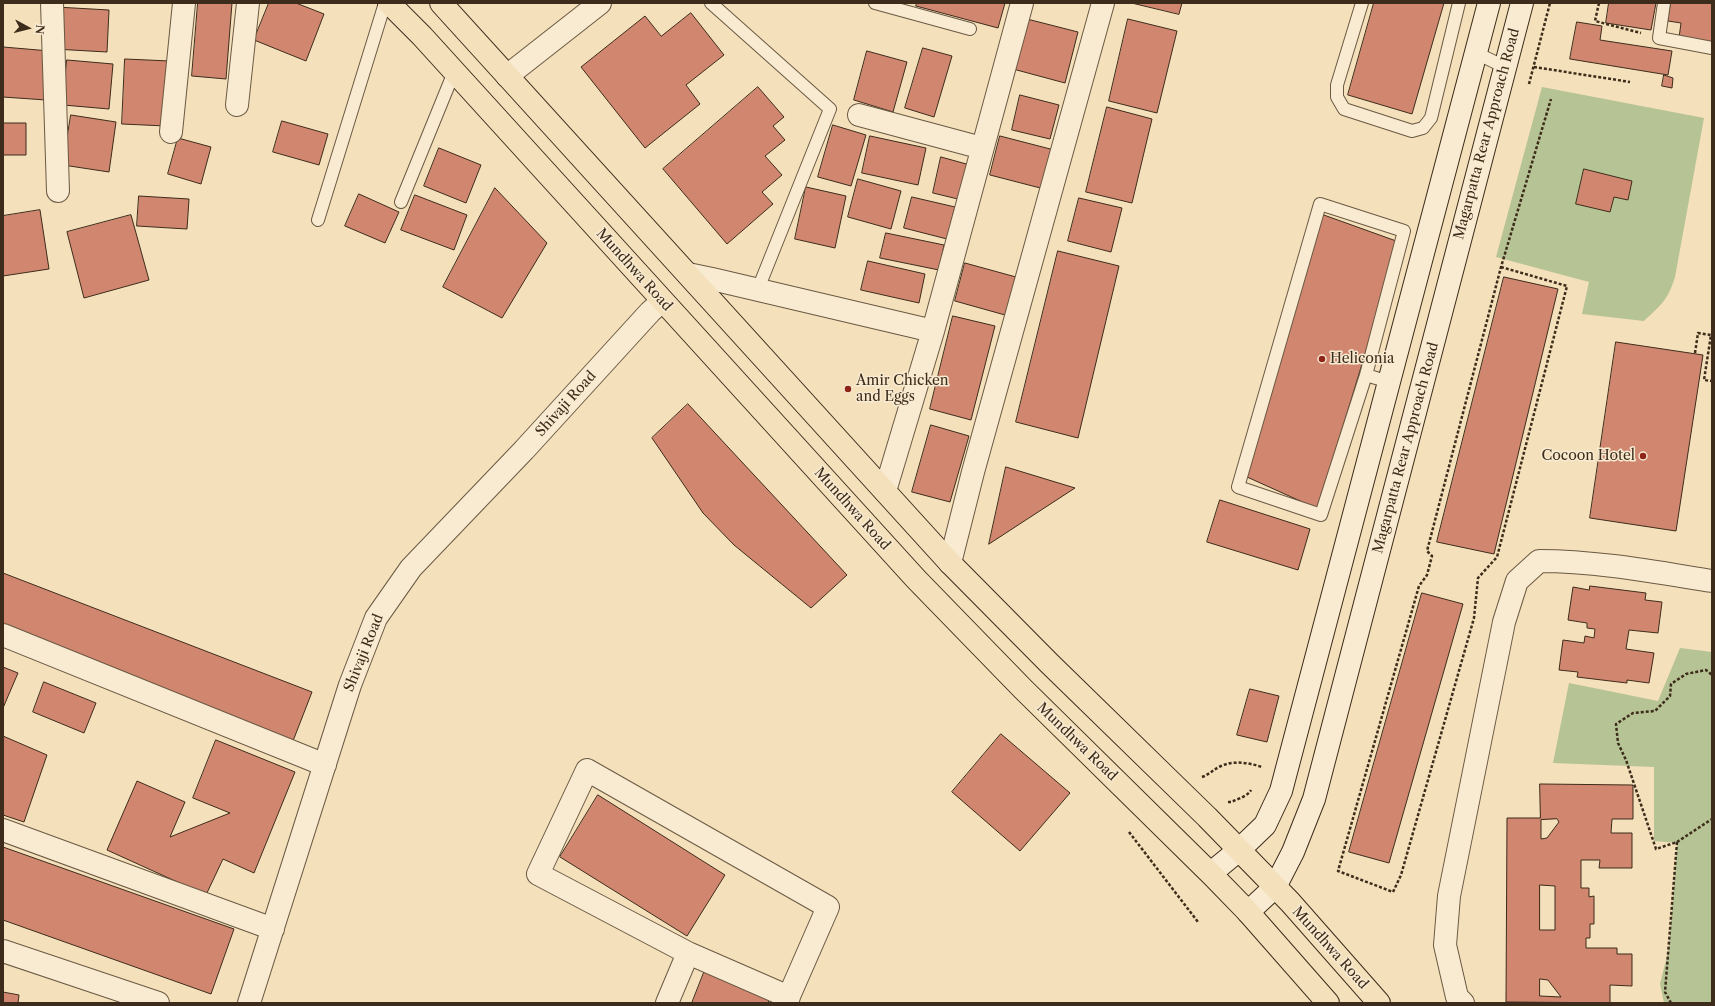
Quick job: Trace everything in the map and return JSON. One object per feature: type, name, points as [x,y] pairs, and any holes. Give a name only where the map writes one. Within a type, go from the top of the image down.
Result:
[{"type":"highway","name":"Mundhwa Road","points":[[388,3],[422,36],[916,579],[1023,689],[1248,912],[1328,1003]]},
{"type":"highway","name":"Mundhwa Road","points":[[441,3],[950,562],[1239,850],[1275,887],[1380,1003]]},
{"type":"street","points":[[52,3],[58,191]]},
{"type":"street","points":[[171,132],[184,3]]},
{"type":"street","points":[[237,105],[248,3]]},
{"type":"street","points":[[507,76],[600,3]]},
{"type":"street","points":[[885,491],[933,331],[1022,3]]},
{"type":"street","points":[[950,562],[975,464],[1103,3]]},
{"type":"street","points":[[1210,873],[1239,850],[1265,825],[1281,791],[1489,3]]},
{"type":"street","name":"Magarpatta Rear Approach Road","points":[[1248,912],[1275,887],[1293,852],[1314,799],[1522,3]]},
{"type":"street","points":[[858,115],[982,148]]},
{"type":"street","points":[[688,274],[758,289],[933,331]]},
{"type":"street","name":"Shivaji Road","points":[[249,1003],[350,685],[376,618],[410,568],[524,450],[650,312],[662,301]]},
{"type":"street","points":[[1463,1003],[1457,997],[1445,945],[1449,896],[1504,622],[1516,581],[1539,561],[1571,561],[1625,567],[1712,581]]},
{"type":"street","points":[[3,635],[324,765]]},
{"type":"street","points":[[587,770],[828,907],[788,1000],[688,953],[538,874],[587,770]]},
{"type":"street","points":[[3,830],[273,929]]},
{"type":"street","points":[[3,951],[158,1003]]},
{"type":"street","points":[[667,1003],[688,953]]},
{"type":"lane","points":[[318,220],[385,3]]},
{"type":"lane","points":[[710,3],[830,108],[758,289]]},
{"type":"lane","points":[[875,3],[899,6],[970,30]]},
{"type":"lane","points":[[1362,3],[1337,85],[1337,98],[1344,109],[1412,131],[1423,128],[1431,118],[1459,3]]},
{"type":"lane","points":[[1664,3],[1659,38],[1712,48]]},
{"type":"lane","points":[[1476,53],[1505,67]]},
{"type":"lane","points":[[401,202],[454,72]]},
{"type":"lane","points":[[1320,204],[1404,231],[1366,375],[1321,515],[1238,487],[1320,204]]},
{"type":"lane","points":[[1366,375],[1389,382]]},
{"type":"path","points":[[1532,73],[1550,3]]},
{"type":"path","points":[[1599,3],[1595,21],[1659,38]]},
{"type":"path","points":[[1534,67],[1630,82]]},
{"type":"path","points":[[1501,267],[1567,286],[1497,557],[1478,578],[1474,618],[1400,875],[1392,892],[1338,871],[1419,586],[1427,575],[1431,562],[1432,556],[1427,551],[1501,267],[1551,99]]},
{"type":"path","points":[[1695,353],[1698,333],[1711,335],[1704,380],[1712,381]]},
{"type":"path","points":[[1712,675],[1706,670],[1686,674],[1671,684],[1670,696],[1655,711],[1633,713],[1616,724],[1618,743],[1626,760],[1656,849],[1677,842],[1712,820]]},
{"type":"path","points":[[1197,780],[1200,777],[1209,775],[1221,766],[1241,761],[1265,768],[1262,772]]},
{"type":"path","points":[[1226,801],[1231,802],[1236,800],[1250,793],[1253,788]]},
{"type":"path","points":[[1671,1003],[1666,992],[1677,842]]},
{"type":"green space","points":[[1542,87],[1704,118],[1675,277],[1667,297],[1644,321],[1582,314],[1589,282],[1496,257]]},
{"type":"green space","points":[[1680,648],[1712,652],[1712,1003],[1664,1003],[1660,984],[1669,948],[1677,843],[1654,841],[1654,767],[1553,763],[1569,683],[1658,701]]},
{"type":"building","points":[[198,3],[232,3],[226,79],[192,76]]},
{"type":"building","points":[[269,3],[296,3],[324,14],[306,61],[254,40]]},
{"type":"building","points":[[917,3],[1005,3],[998,28],[916,6]]},
{"type":"building","points":[[1132,3],[1182,3],[1179,14]]},
{"type":"building","points":[[1374,3],[1444,3],[1412,114],[1348,95]]},
{"type":"building","points":[[1609,3],[1656,3],[1651,30],[1606,23]]},
{"type":"building","points":[[1671,3],[1712,3],[1712,44],[1679,38],[1681,23],[1668,21]]},
{"type":"building","points":[[56,7],[109,10],[107,52],[54,49]]},
{"type":"building","points":[[691,13],[724,55],[686,85],[700,104],[645,148],[581,67],[645,16],[661,36]]},
{"type":"building","points":[[1027,19],[1078,32],[1065,83],[1013,69]]},
{"type":"building","points":[[1128,19],[1177,31],[1157,113],[1109,101]]},
{"type":"building","points":[[1577,22],[1602,26],[1600,40],[1672,51],[1668,75],[1570,59]]},
{"type":"building","points":[[3,47],[50,51],[46,100],[3,97]]},
{"type":"building","points":[[923,48],[952,56],[934,117],[905,108]]},
{"type":"building","points":[[867,51],[907,62],[893,112],[854,100]]},
{"type":"building","points":[[125,59],[170,61],[166,126],[122,124]]},
{"type":"building","points":[[67,60],[113,64],[109,109],[63,105]]},
{"type":"building","points":[[1664,75],[1673,78],[1672,88],[1662,86]]},
{"type":"building","points":[[758,87],[784,117],[773,126],[785,140],[765,156],[782,175],[762,192],[773,204],[727,244],[663,169]]},
{"type":"building","points":[[1020,95],[1059,105],[1050,139],[1012,130]]},
{"type":"building","points":[[1107,107],[1152,119],[1132,203],[1086,192]]},
{"type":"building","points":[[71,115],[116,122],[109,172],[63,165]]},
{"type":"building","points":[[282,121],[328,134],[319,165],[273,152]]},
{"type":"building","points":[[3,123],[26,123],[26,155],[3,155]]},
{"type":"building","points":[[833,125],[866,135],[851,186],[818,177]]},
{"type":"building","points":[[870,136],[926,148],[918,185],[862,173]]},
{"type":"building","points":[[1000,136],[1058,151],[1048,190],[990,175]]},
{"type":"building","points":[[178,138],[211,147],[201,184],[168,174]]},
{"type":"building","points":[[439,148],[481,165],[466,203],[424,186]]},
{"type":"building","points":[[941,157],[970,165],[962,200],[933,193]]},
{"type":"building","points":[[1584,169],[1632,181],[1628,200],[1614,197],[1610,212],[1576,204]]},
{"type":"building","points":[[858,179],[901,191],[891,229],[848,217]]},
{"type":"building","points":[[806,187],[846,196],[835,248],[795,239]]},
{"type":"building","points":[[495,188],[547,243],[502,318],[443,287]]},
{"type":"building","points":[[359,194],[399,212],[385,243],[345,226]]},
{"type":"building","points":[[415,195],[467,215],[454,250],[401,230]]},
{"type":"building","points":[[139,196],[189,199],[187,229],[137,226]]},
{"type":"building","points":[[912,197],[955,207],[947,239],[904,228]]},
{"type":"building","points":[[1079,198],[1122,208],[1111,252],[1068,241]]},
{"type":"building","points":[[40,210],[49,269],[3,276],[3,216]]},
{"type":"building","name":"Heliconia","points":[[1321,214],[1399,242],[1318,509],[1247,477]]},
{"type":"building","points":[[131,215],[149,280],[84,298],[67,232]]},
{"type":"building","points":[[886,233],[944,245],[939,270],[880,258]]},
{"type":"building","points":[[1058,251],[1119,266],[1078,438],[1016,422]]},
{"type":"building","points":[[868,261],[925,274],[919,303],[861,290]]},
{"type":"building","points":[[965,263],[1016,277],[1005,315],[955,301]]},
{"type":"building","points":[[1504,277],[1558,289],[1494,554],[1437,542]]},
{"type":"building","points":[[953,316],[995,326],[971,420],[930,409]]},
{"type":"building","name":"Cocoon Hotel","points":[[1616,342],[1703,355],[1676,531],[1590,518]]},
{"type":"building","points":[[688,404],[847,575],[811,608],[734,545],[703,513],[652,438]]},
{"type":"building","points":[[931,425],[969,436],[950,502],[912,492]]},
{"type":"building","points":[[1006,467],[1075,488],[989,544]]},
{"type":"building","points":[[1220,500],[1310,529],[1298,570],[1207,542]]},
{"type":"building","points":[[3,573],[312,692],[293,741],[3,627]]},
{"type":"building","points":[[1590,586],[1646,593],[1645,600],[1662,602],[1658,633],[1629,630],[1626,649],[1654,653],[1649,683],[1627,680],[1627,683],[1577,677],[1578,672],[1559,670],[1563,640],[1584,643],[1585,636],[1594,638],[1595,629],[1587,628],[1587,623],[1568,620],[1573,587],[1589,590]]},
{"type":"building","points":[[1422,593],[1463,604],[1389,863],[1349,852]]},
{"type":"building","points":[[3,667],[18,673],[3,708]]},
{"type":"building","points":[[44,682],[96,703],[84,733],[33,712]]},
{"type":"building","points":[[1250,689],[1279,696],[1267,742],[1237,735]]},
{"type":"building","points":[[1001,734],[1070,793],[1020,851],[952,792]]},
{"type":"building","points":[[3,736],[47,755],[24,822],[3,815]]},
{"type":"building","points":[[216,740],[295,772],[254,873],[223,859],[206,895],[107,850],[137,781],[185,802],[170,837],[230,813],[193,798]]},
{"type":"building","points":[[1540,784],[1633,785],[1633,819],[1612,819],[1611,833],[1632,833],[1632,868],[1599,868],[1600,860],[1581,860],[1581,888],[1589,888],[1589,897],[1594,896],[1594,924],[1590,924],[1590,938],[1586,938],[1586,948],[1617,948],[1617,954],[1632,954],[1632,986],[1610,985],[1610,1003],[1506,1002],[1507,818],[1540,818]],"holes":[[[1557,819],[1559,822],[1547,838],[1541,839],[1541,820]],[[1540,885],[1555,886],[1555,930],[1540,930]],[[1540,979],[1548,980],[1561,997],[1540,996]]]},
{"type":"building","points":[[598,795],[725,875],[687,936],[560,857]]},
{"type":"building","points":[[3,847],[234,929],[211,994],[3,920]]},
{"type":"building","points":[[705,970],[770,997],[768,1003],[692,1003]]},
{"type":"building","points":[[3,992],[19,995],[18,1003],[3,1003]]},
{"type":"place","name":"Heliconia","points":[[1322,359]]},
{"type":"place","name":"Amir Chicken and Eggs","points":[[848,389]]},
{"type":"place","name":"Cocoon Hotel","points":[[1643,456]]}]
